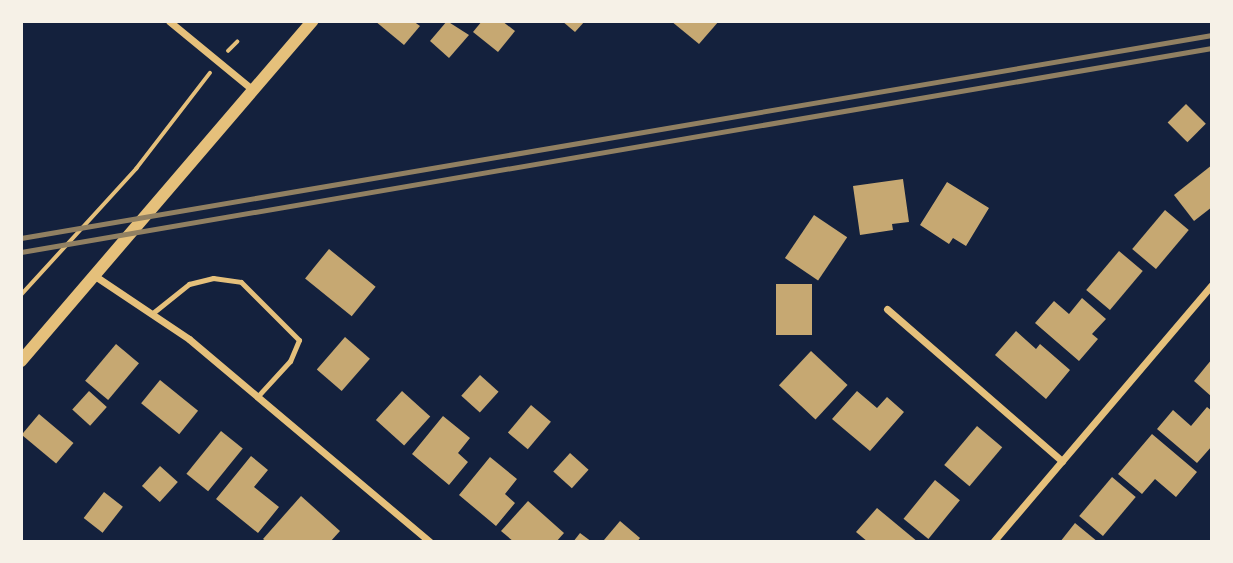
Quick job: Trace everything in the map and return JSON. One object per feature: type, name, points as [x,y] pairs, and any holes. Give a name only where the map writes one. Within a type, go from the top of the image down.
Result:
[{"type":"street","points":[[169,21],[253,90]]},
{"type":"street","points":[[21,361],[312,21]]},
{"type":"street","points":[[95,276],[154,312],[430,542]]},
{"type":"street","points":[[993,542],[1212,285]]},
{"type":"street","points":[[887,309],[1062,461]]},
{"type":"lane","points":[[154,312],[189,284],[213,278],[241,282],[299,340],[290,360],[257,397]]},
{"type":"path","points":[[21,295],[136,169],[199,85]]},
{"type":"building","points":[[375,21],[413,21],[420,26],[404,45]]},
{"type":"building","points":[[447,21],[469,35],[449,58],[430,41]]},
{"type":"building","points":[[482,21],[502,21],[515,31],[498,52],[473,32]]},
{"type":"building","points":[[562,21],[585,21],[575,32]]},
{"type":"building","points":[[671,21],[719,21],[699,44]]},
{"type":"building","points":[[1186,104],[1206,124],[1187,142],[1168,122]]},
{"type":"building","points":[[1212,165],[1212,207],[1194,221],[1174,195]]},
{"type":"building","points":[[903,179],[909,222],[892,224],[893,230],[860,235],[853,186]]},
{"type":"building","points":[[947,182],[989,208],[966,246],[953,238],[949,244],[920,225]]},
{"type":"building","points":[[1165,210],[1189,230],[1156,269],[1132,249]]},
{"type":"building","points":[[814,215],[847,237],[818,280],[785,258]]},
{"type":"building","points":[[329,249],[376,287],[352,316],[305,279]]},
{"type":"building","points":[[1119,251],[1143,271],[1110,310],[1086,290]]},
{"type":"building","points":[[776,284],[812,284],[812,335],[776,335]]},
{"type":"building","points":[[1082,298],[1106,319],[1092,334],[1098,339],[1079,361],[1035,323],[1054,301],[1069,314]]},
{"type":"building","points":[[1016,331],[1036,349],[1040,344],[1070,370],[1046,399],[995,355]]},
{"type":"building","points":[[345,337],[370,359],[342,391],[317,369]]},
{"type":"building","points":[[116,344],[139,363],[108,400],[85,381]]},
{"type":"building","points":[[811,351],[848,385],[816,419],[779,385]]},
{"type":"building","points":[[1212,359],[1212,397],[1194,381]]},
{"type":"building","points":[[480,375],[499,392],[480,413],[461,396]]},
{"type":"building","points":[[160,380],[198,411],[179,434],[141,403]]},
{"type":"building","points":[[89,391],[107,407],[90,426],[72,410]]},
{"type":"building","points":[[402,391],[430,416],[404,445],[376,420]]},
{"type":"building","points":[[857,391],[877,408],[887,397],[904,412],[870,451],[832,419]]},
{"type":"building","points":[[531,405],[551,422],[528,449],[508,433]]},
{"type":"building","points":[[1207,407],[1212,411],[1212,446],[1197,463],[1157,429],[1173,410],[1191,426]]},
{"type":"building","points":[[39,414],[73,443],[56,464],[22,435]]},
{"type":"building","points":[[443,416],[470,438],[458,453],[468,462],[449,485],[412,454]]},
{"type":"building","points":[[977,426],[1002,447],[969,486],[944,465]]},
{"type":"building","points":[[221,431],[243,449],[208,491],[186,474]]},
{"type":"building","points":[[1152,434],[1197,472],[1176,497],[1155,479],[1142,494],[1118,474]]},
{"type":"building","points":[[570,453],[589,470],[572,488],[553,472]]},
{"type":"building","points":[[251,456],[268,470],[254,487],[279,507],[258,533],[216,499]]},
{"type":"building","points":[[490,457],[517,479],[505,494],[515,503],[496,526],[459,495]]},
{"type":"building","points":[[160,466],[178,482],[160,502],[142,486]]},
{"type":"building","points":[[1112,477],[1136,497],[1103,536],[1079,516]]},
{"type":"building","points":[[935,480],[960,500],[928,539],[904,519]]},
{"type":"building","points":[[104,492],[123,507],[103,533],[84,518]]},
{"type":"building","points":[[301,496],[340,531],[330,542],[267,542],[263,539]]},
{"type":"building","points":[[528,501],[564,533],[556,542],[514,542],[501,531]]},
{"type":"building","points":[[877,508],[918,542],[868,542],[856,532]]},
{"type":"building","points":[[620,521],[640,538],[637,542],[604,540]]},
{"type":"building","points":[[1075,523],[1098,542],[1060,542]]},
{"type":"building","points":[[580,533],[592,542],[573,542]]},
{"type":"railway","points":[[21,238],[1212,35]]},
{"type":"railway","points":[[21,252],[1212,48]]}]
